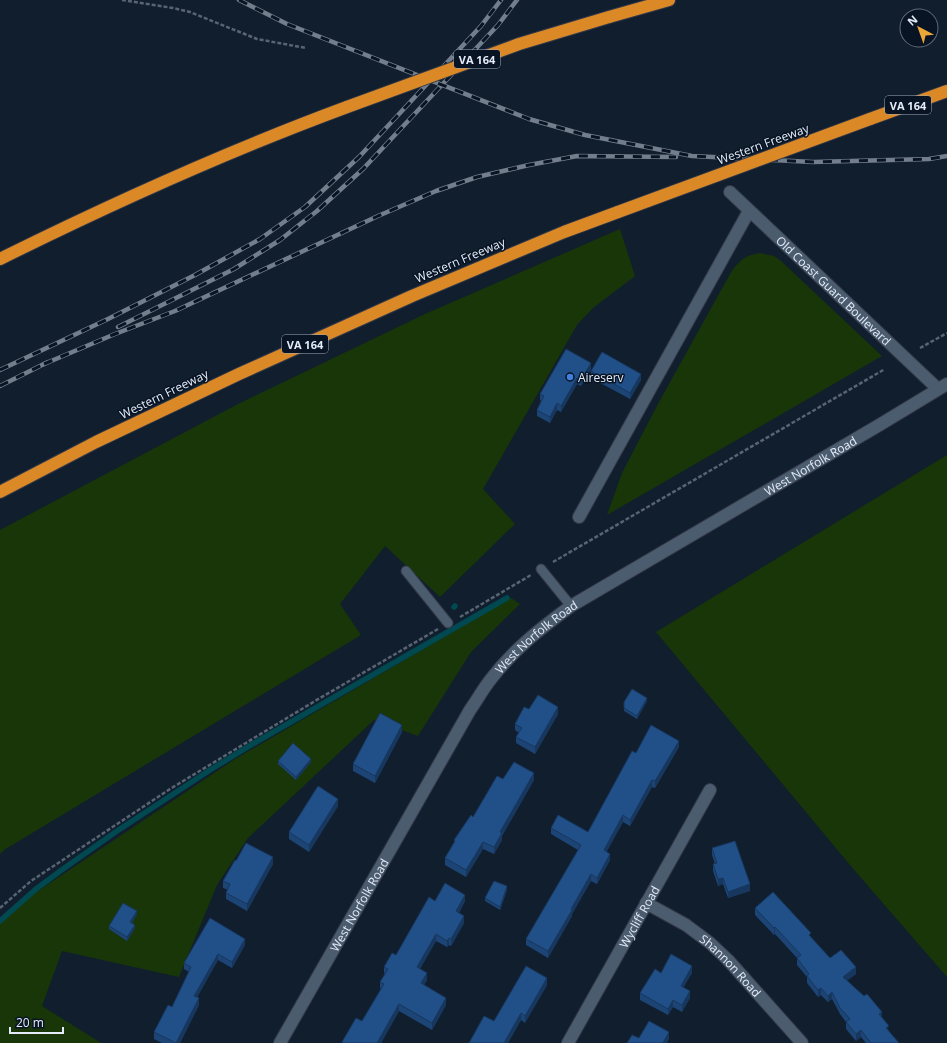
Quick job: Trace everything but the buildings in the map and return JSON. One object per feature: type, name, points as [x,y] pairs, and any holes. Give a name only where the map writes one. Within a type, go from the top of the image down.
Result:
[{"type":"highway","name":"VA 164","points":[[0,259],[68,225],[180,174],[294,126],[519,44],[669,0]]},
{"type":"highway","name":"Western Freeway","points":[[0,492],[96,442],[239,374],[412,296],[564,232],[947,91]]},
{"type":"street","name":"Old Coast Guard Boulevard","points":[[730,192],[942,386]]},
{"type":"street","points":[[579,517],[749,211]]},
{"type":"street","name":"West Norfolk Road","points":[[280,1043],[470,710],[490,680],[515,652],[542,627],[571,606],[881,424],[942,386]]},
{"type":"street","name":"Wycliff Road","points":[[568,1043],[710,790]]},
{"type":"street","name":"Shannon Road","points":[[646,903],[686,925],[710,943],[728,960],[802,1043]]},
{"type":"lane","points":[[541,569],[571,606]]},
{"type":"lane","points":[[406,571],[448,623]]},
{"type":"path","points":[[122,0],[190,12],[256,39],[306,48]]},
{"type":"path","points":[[920,348],[947,333]]},
{"type":"path","points":[[0,908],[31,881],[170,789],[315,701],[885,369]]},
{"type":"green space","points":[[620,229],[635,276],[593,308],[577,325],[483,489],[515,524],[440,597],[385,546],[340,604],[361,635],[4,850],[0,854],[0,530],[238,404],[425,314]]},
{"type":"green space","points":[[760,253],[774,256],[780,260],[882,356],[607,515],[622,473],[659,402],[730,274],[746,257]]},
{"type":"green space","points":[[947,455],[947,977],[855,871],[656,632]]},
{"type":"green space","points":[[511,598],[520,604],[471,652],[418,736],[374,720],[248,838],[217,885],[179,977],[62,951],[42,1006],[101,1043],[0,1043],[0,922],[32,895],[235,759]]},
{"type":"waterway","points":[[0,921],[36,889],[63,869],[117,831],[210,770],[507,598]]},
{"type":"railway","points":[[239,0],[287,24],[529,119],[585,135],[692,156],[813,162],[929,159],[947,156]]},
{"type":"railway","points":[[0,370],[108,319],[195,275],[260,239],[305,207],[359,157],[481,26],[501,0]]},
{"type":"railway","points":[[118,327],[234,269],[280,240],[317,211],[363,169],[498,25],[517,0]]},
{"type":"railway","points":[[44,364],[175,311],[378,216],[436,191],[477,177],[577,156],[676,157]]},
{"type":"railway","points":[[0,386],[48,362]]},
{"type":"place","name":"Aireserv","points":[[570,377]]}]
